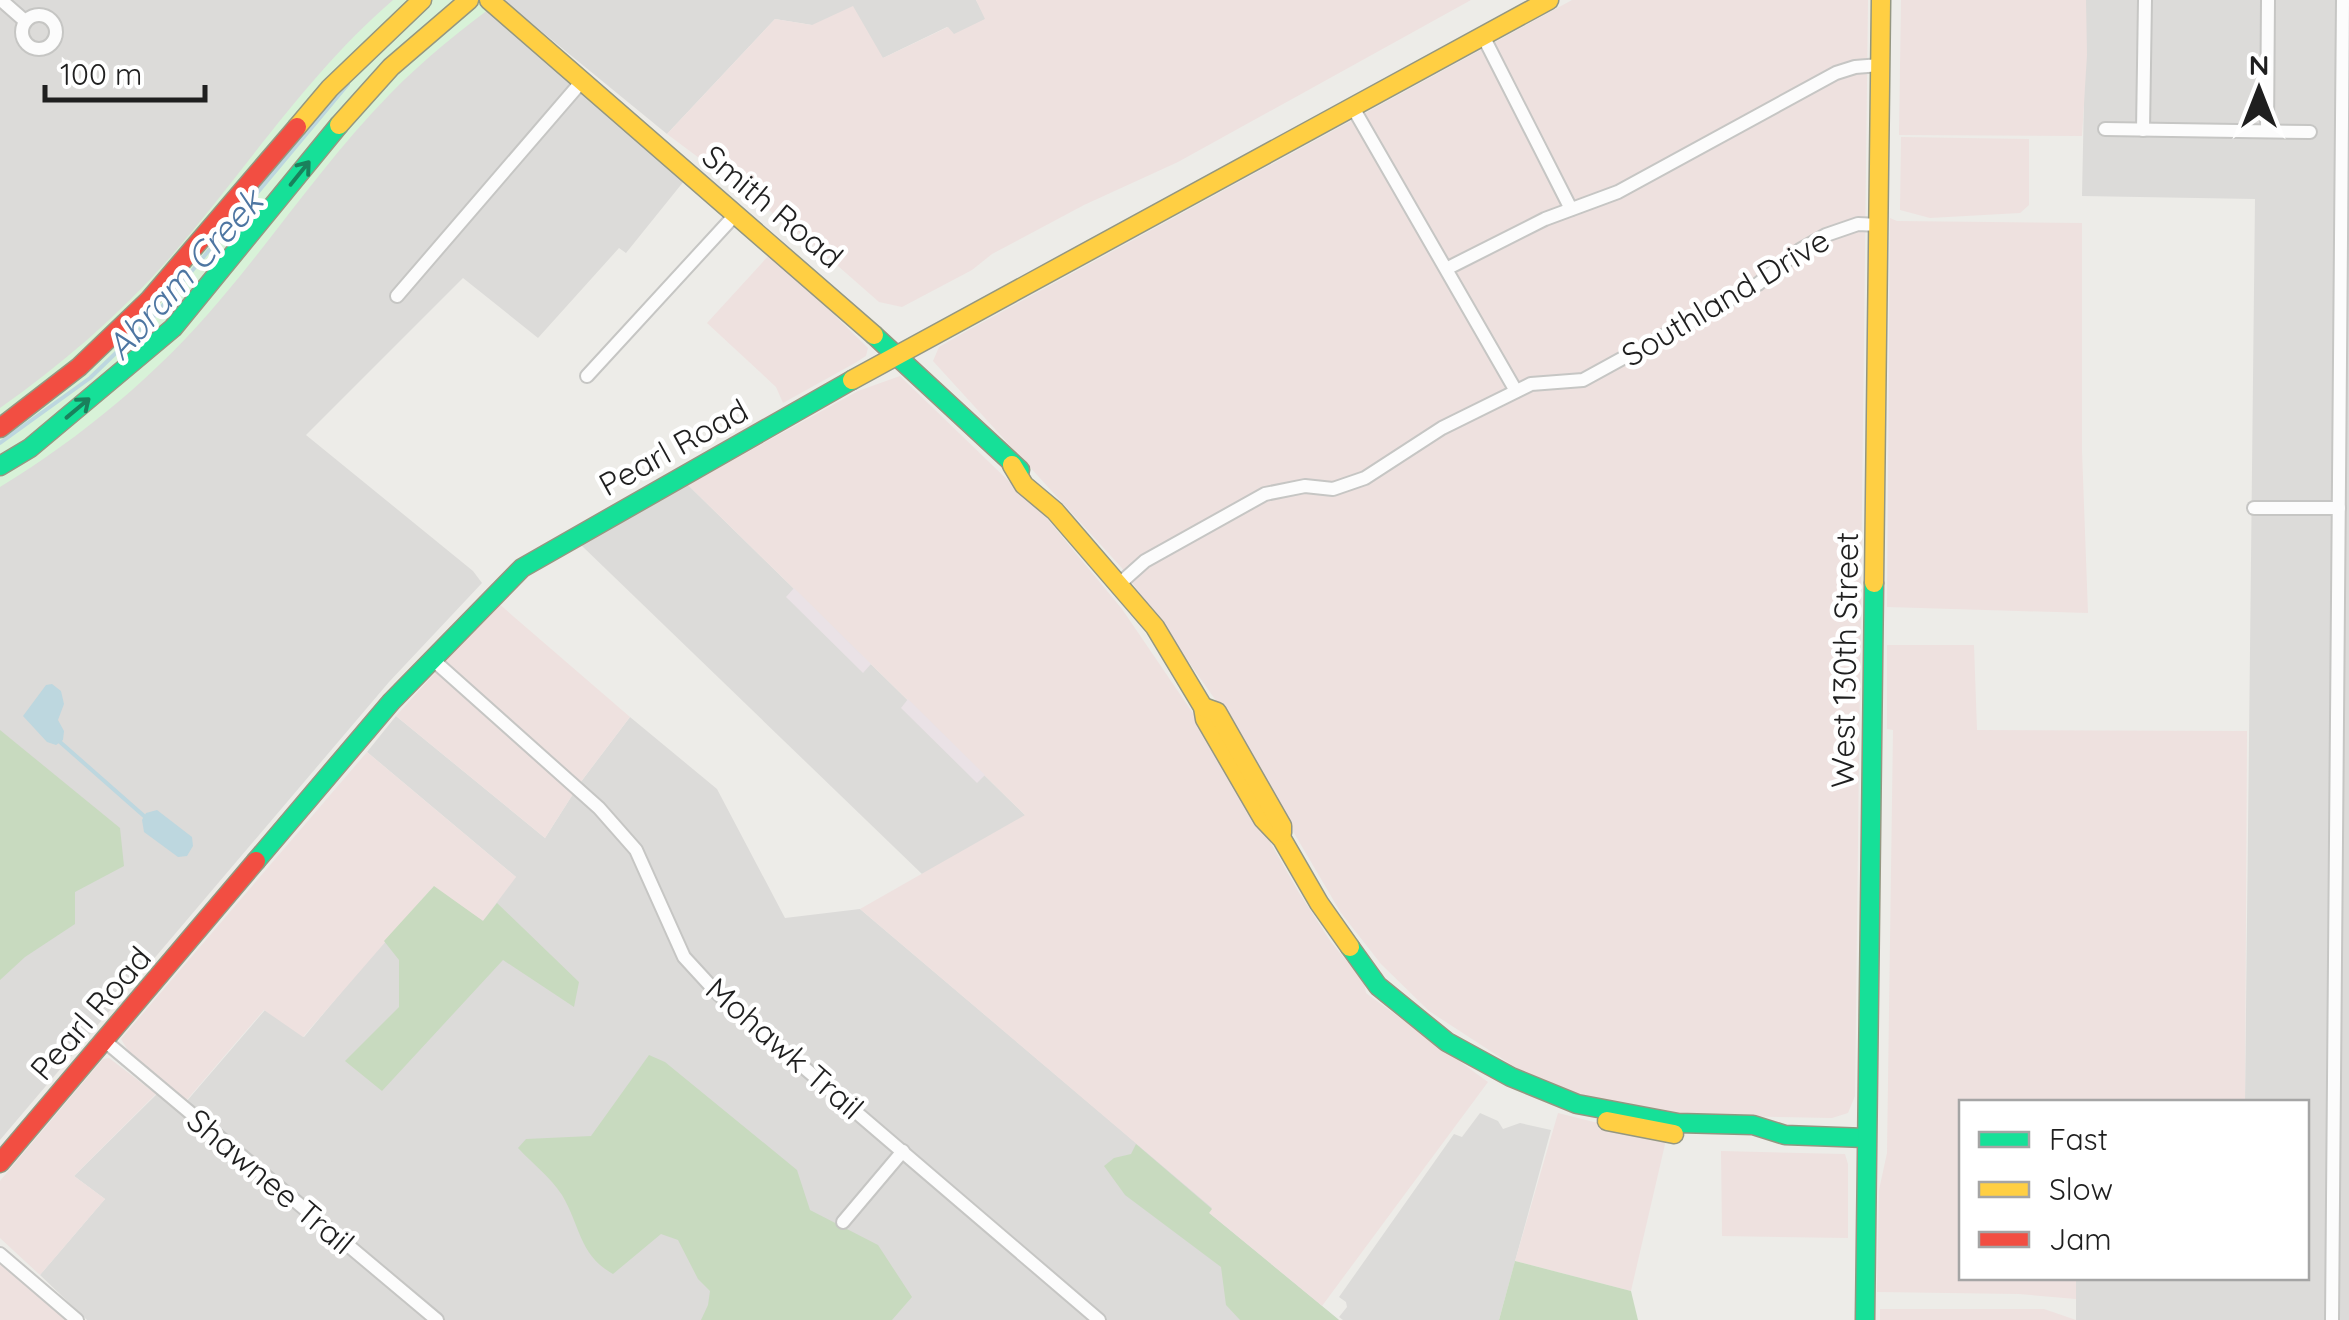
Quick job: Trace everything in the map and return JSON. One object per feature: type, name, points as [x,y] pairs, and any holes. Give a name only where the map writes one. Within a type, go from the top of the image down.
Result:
[{"type":"main road","points":[[0,428],[79,367],[149,300],[330,88],[422,0]]},
{"type":"main road","points":[[0,466],[30,448],[173,328],[344,119],[391,68],[469,0]]},
{"type":"main road","name":"Smith Road","points":[[489,0],[900,356],[1012,465],[1016,477],[1040,501],[1056,511],[1155,627],[1263,819],[1282,838],[1319,902],[1378,986],[1447,1042],[1511,1077],[1577,1104],[1678,1122],[1753,1125],[1785,1135],[1866,1138]]},
{"type":"main road","name":"Pearl Road","points":[[0,1163],[431,658],[522,568],[991,303],[1549,0]]},
{"type":"main road","name":"West 130th Street","points":[[1865,1320],[1881,0]]},
{"type":"street","points":[[1,0],[25,21]]},
{"type":"street","points":[[2143,130],[2145,0]]},
{"type":"street","points":[[2267,131],[2268,0]]},
{"type":"street","points":[[2332,1320],[2342,962],[2339,508],[2344,0]]},
{"type":"street","points":[[1482,36],[1571,209]]},
{"type":"street","points":[[1448,268],[1571,209],[1618,192],[1836,74],[1855,66],[1880,65]]},
{"type":"street","points":[[397,296],[582,80]]},
{"type":"street","points":[[1352,106],[1516,391]]},
{"type":"street","points":[[2105,129],[2310,132]]},
{"type":"street","points":[[588,376],[735,215]]},
{"type":"street","name":"Southland Drive","points":[[1117,586],[1145,562],[1265,494],[1305,486],[1332,490],[1364,478],[1442,428],[1516,391],[1542,382],[1566,384],[1584,380],[1753,287],[1800,250],[1826,236],[1858,224],[1879,225]]},
{"type":"street","points":[[2254,508],[2339,508]]},
{"type":"street","name":"Mohawk Trail","points":[[431,658],[599,808],[636,850],[684,958],[718,994],[1099,1320]]},
{"type":"street","name":"Shawnee Trail","points":[[106,1042],[437,1320]]},
{"type":"street","points":[[842,1222],[904,1151]]},
{"type":"street","points":[[0,1254],[77,1320]]},
{"type":"shaded area","points":[[0,0],[413,0],[173,269],[0,419]]},
{"type":"shaded area","points":[[503,0],[976,0],[986,19],[954,35],[947,27],[883,58],[812,25],[775,19],[667,134]]},
{"type":"shaded area","points":[[976,0],[1471,0],[1178,162],[1084,205],[992,254],[972,270],[902,307],[879,302],[806,238],[667,134],[775,19],[812,25],[853,6],[883,58],[948,27],[954,34],[985,19]]},
{"type":"shaded area","points":[[1572,0],[1868,0],[1855,1096],[1848,1113],[1832,1118],[1677,1115],[1615,1104],[1518,1069],[1429,1011],[1381,964],[1341,913],[1217,702],[1121,567],[933,361],[939,347],[965,332]]},
{"type":"shaded area","points":[[1901,0],[2086,0],[2082,136],[1899,135]]},
{"type":"shaded area","points":[[2086,0],[2349,0],[2349,1320],[2076,1320],[2076,1280],[2309,1280],[2309,1100],[2245,1100],[2255,199],[2082,196]]},
{"type":"shaded area","points":[[483,7],[684,181],[626,253],[619,248],[538,338],[463,278],[306,435],[473,571],[482,583],[389,682],[0,1140],[0,473],[361,106]]},
{"type":"shaded area","points":[[1901,137],[2029,139],[2029,205],[2020,213],[1930,218],[1900,210]]},
{"type":"shaded area","points":[[1890,218],[2082,223],[2082,451],[2088,613],[1887,607]]},
{"type":"shaded area","points":[[771,253],[868,348],[866,356],[783,403],[776,387],[707,323]]},
{"type":"shaded area","points":[[900,376],[1045,516],[1122,609],[1216,747],[1298,891],[1331,942],[1364,982],[1366,993],[1488,1082],[1322,1306],[1208,1212],[1212,1208],[860,909],[1025,815],[688,485],[858,391]]},
{"type":"shaded area","points":[[688,485],[1026,816],[923,875],[581,545]]},
{"type":"shaded area","points":[[794,588],[871,664],[863,673],[786,597]]},
{"type":"shaded area","points":[[498,603],[630,717],[545,838],[396,716]]},
{"type":"shaded area","points":[[1887,645],[1974,645],[1977,730],[2247,731],[2245,1100],[1959,1100],[1959,1280],[2076,1280],[2076,1299],[1877,1292],[1879,1190],[1887,1153],[1893,730],[1887,729]]},
{"type":"shaded area","points":[[908,699],[985,775],[977,783],[901,708]]},
{"type":"shaded area","points":[[396,716],[545,838],[630,717],[717,789],[785,918],[860,909],[1213,1208],[1209,1213],[1339,1320],[87,1320],[40,1275],[105,1199],[74,1176],[165,1086],[186,1102],[265,1010],[304,1037],[402,919],[516,877],[367,752]]},
{"type":"shaded area","points":[[367,752],[516,877],[483,921],[433,887],[303,1037],[264,1010],[185,1102],[134,1060],[121,1039]]},
{"type":"shaded area","points":[[109,1058],[156,1094],[74,1176],[105,1199],[40,1275],[0,1238],[0,1181],[103,1059]]},
{"type":"shaded area","points":[[1480,1113],[1498,1121],[1503,1129],[1520,1123],[1551,1130],[1499,1320],[1343,1320],[1339,1317],[1347,1307],[1339,1297],[1454,1134],[1462,1137]]},
{"type":"shaded area","points":[[1558,1113],[1666,1140],[1631,1291],[1515,1261]]},
{"type":"shaded area","points":[[1721,1151],[1845,1154],[1848,1238],[1722,1236]]},
{"type":"shaded area","points":[[0,1257],[36,1282],[85,1320],[0,1320]]},
{"type":"shaded area","points":[[1880,1309],[2044,1309],[2076,1320],[1880,1320]]},
{"type":"green space","points":[[393,0],[501,0],[430,57],[367,118],[220,300],[145,379],[60,447],[0,487],[0,408],[88,339],[148,282],[303,93]]},
{"type":"green space","points":[[0,730],[120,828],[124,866],[75,892],[75,924],[25,957],[0,980]]},
{"type":"green space","points":[[434,886],[483,921],[497,903],[579,982],[574,1007],[503,960],[382,1091],[345,1061],[399,1007],[399,960],[384,941]]},
{"type":"green space","points":[[649,1055],[665,1062],[797,1170],[810,1210],[878,1245],[912,1297],[892,1320],[701,1320],[710,1291],[698,1279],[678,1240],[661,1234],[613,1274],[593,1258],[562,1195],[518,1148],[526,1139],[591,1136]]},
{"type":"green space","points":[[1136,1144],[1212,1209],[1209,1213],[1339,1320],[1240,1320],[1226,1305],[1221,1267],[1125,1195],[1104,1166],[1114,1158],[1131,1154]]},
{"type":"green space","points":[[1515,1261],[1631,1291],[1638,1320],[1499,1320]]},
{"type":"water","points":[[52,684],[61,691],[64,704],[58,720],[64,731],[63,740],[56,745],[47,742],[23,716],[46,685]]},
{"type":"water","points":[[157,810],[192,837],[193,846],[187,856],[178,857],[144,832],[142,820],[146,813]]},
{"type":"waterway","name":"Abram Creek","points":[[0,443],[90,378],[155,315],[348,84]]},
{"type":"waterway","points":[[60,742],[144,816]]},
{"type":"traffic: fast","points":[[0,466],[30,448],[173,328],[339,125]]},
{"type":"traffic: fast","points":[[874,335],[1020,470]]},
{"type":"traffic: fast","points":[[256,861],[391,702],[522,568],[852,380]]},
{"type":"traffic: fast","points":[[1865,1320],[1874,583]]},
{"type":"traffic: fast","points":[[1350,947],[1378,986],[1447,1042],[1511,1077],[1577,1104],[1678,1123],[1753,1125],[1785,1135],[1866,1138]]},
{"type":"traffic: slow","points":[[297,127],[330,88],[422,0]]},
{"type":"traffic: slow","points":[[339,125],[391,67],[469,0]]},
{"type":"traffic: slow","points":[[489,0],[874,335]]},
{"type":"traffic: slow","points":[[852,380],[1549,0]]},
{"type":"traffic: slow","points":[[1874,583],[1881,0]]},
{"type":"traffic: slow","points":[[1012,465],[1024,485],[1055,511],[1155,627],[1263,819],[1282,839],[1350,947]]},
{"type":"traffic: slow","points":[[1203,707],[1217,712],[1282,826],[1282,833]]},
{"type":"traffic: slow","points":[[1607,1121],[1674,1134]]},
{"type":"traffic: jam","points":[[0,428],[79,367],[149,300],[297,127]]},
{"type":"traffic: jam","points":[[0,1163],[256,861]]}]
